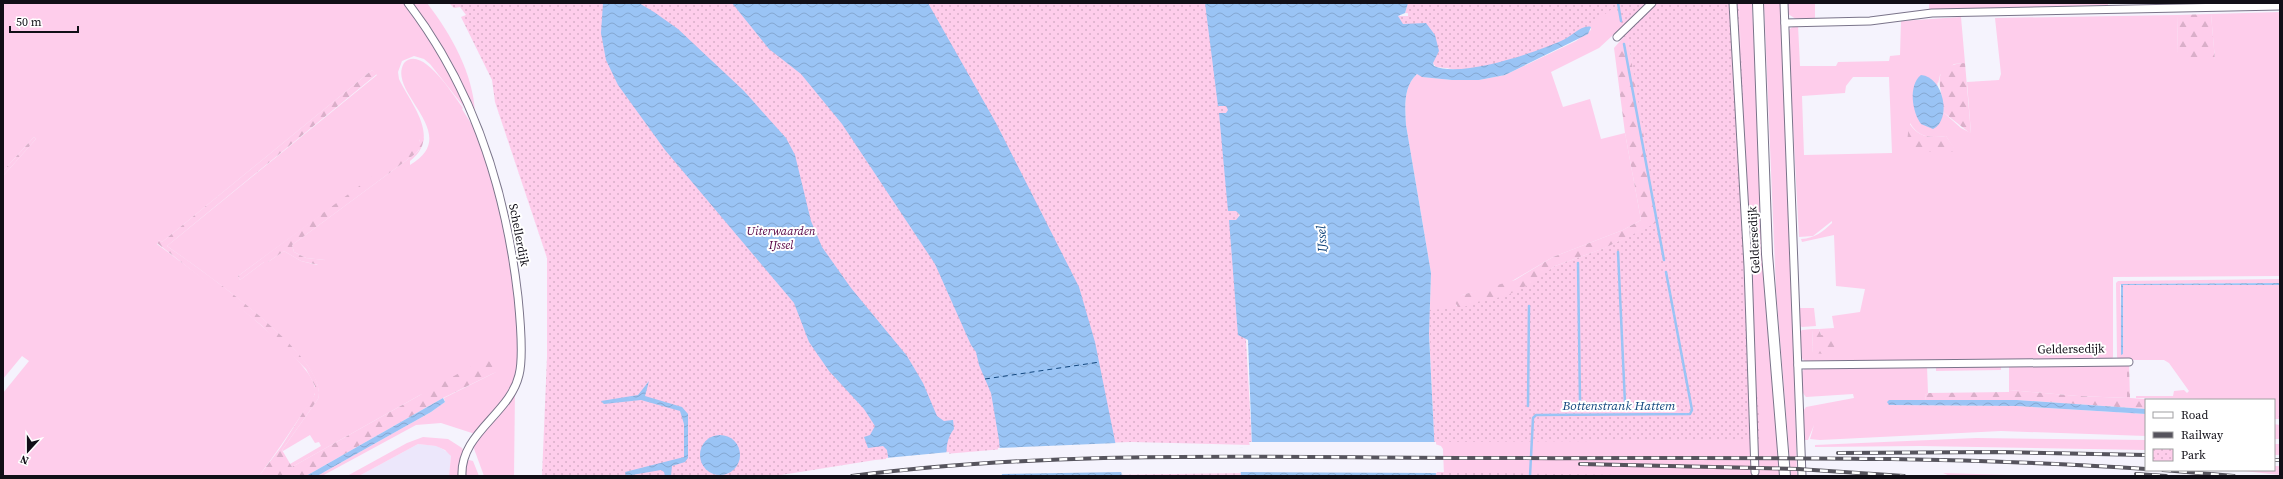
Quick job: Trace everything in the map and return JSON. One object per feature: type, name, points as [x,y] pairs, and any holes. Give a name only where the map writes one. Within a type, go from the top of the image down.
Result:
[{"type":"main road","name":"Geldersedijk","points":[[1758,3],[1767,254],[1785,476]]},
{"type":"street","name":"Schellerdijk","points":[[408,3],[428,29],[458,83],[479,129],[495,176],[507,224],[515,271],[520,316],[519,375],[512,392],[472,441],[465,459],[462,476]]},
{"type":"street","points":[[1617,37],[1652,3]]},
{"type":"street","name":"Geldersedijk","points":[[1733,3],[1748,266],[1755,472]]},
{"type":"street","points":[[1784,3],[1802,476]]},
{"type":"street","points":[[1785,23],[1870,21],[1932,13],[2280,6]]},
{"type":"street","name":"Geldersedijk","points":[[1798,365],[2129,362]]},
{"type":"shaded area","points":[[418,444],[437,446],[449,453],[451,456],[449,476],[359,476]]},
{"type":"green space","points":[[3,3],[405,3],[435,47],[466,106],[464,107],[430,64],[424,59],[414,56],[402,61],[398,72],[399,79],[416,110],[424,132],[423,142],[419,152],[410,161],[410,165],[425,153],[429,140],[427,127],[405,87],[401,75],[404,63],[411,59],[419,60],[428,65],[445,83],[463,108],[462,109],[479,136],[494,175],[511,264],[516,311],[518,359],[515,378],[505,396],[475,434],[441,423],[416,425],[322,476],[317,476],[431,412],[445,402],[444,398],[496,372],[420,395],[292,467],[290,464],[321,446],[319,442],[315,443],[310,435],[283,451],[282,450],[318,399],[317,382],[304,361],[284,339],[259,316],[206,274],[167,246],[377,75],[372,70],[162,242],[159,240],[157,244],[249,315],[297,360],[312,379],[315,393],[313,398],[259,476],[3,476],[3,393],[29,361],[22,356],[3,379],[3,176],[36,139],[34,137],[3,171]],"holes":[[[420,139],[419,150],[292,245],[294,252],[306,258],[325,260],[317,265],[301,261],[284,251],[268,262],[264,262],[240,280],[238,276],[419,143]]]},
{"type":"green space","points":[[412,3],[427,3],[452,41],[470,83],[475,113]]},
{"type":"green space","name":"Uiterwaarden IJssel","points":[[449,3],[1211,3],[1228,109],[1239,218],[1252,445],[1132,442],[1063,444],[875,460],[775,476],[542,476],[547,357],[547,258],[495,102],[492,80],[461,17],[466,15],[460,7],[454,8]]},
{"type":"green space","points":[[1408,3],[1648,3],[1599,48],[1551,72],[1563,107],[1590,99],[1601,139],[1625,133],[1641,220],[1623,230],[1553,257],[1507,284],[1462,295],[1456,306],[1605,248],[1657,222],[1627,33],[1650,8],[1730,3],[1753,476],[1444,476],[1443,449],[1441,446],[1435,444],[1429,334],[1431,273],[1406,125],[1405,104],[1407,91],[1412,79],[1417,74],[1423,77],[1452,80],[1479,80],[1505,75],[1576,41],[1591,30],[1591,27],[1457,69],[1436,67],[1433,63],[1433,15],[1405,13]]},
{"type":"green space","points":[[1408,3],[1739,3],[1754,356],[1761,440],[1434,442],[1429,310],[1459,308],[1508,295],[1528,285],[1555,266],[1605,248],[1658,222],[1627,33],[1622,27],[1616,6],[1563,45],[1504,65],[1457,70],[1442,67],[1434,63],[1428,36],[1399,25],[1398,16],[1408,16]]},
{"type":"green space","points":[[1739,3],[1752,3],[1765,291],[1780,476],[1757,476]]},
{"type":"green space","points":[[1764,3],[1780,3],[1792,282],[1797,476],[1791,476],[1776,290]]},
{"type":"green space","points":[[1787,3],[1815,3],[1815,18],[1796,19],[1788,14]]},
{"type":"green space","points":[[1929,3],[2108,3],[2108,5],[1929,10]]},
{"type":"green space","points":[[2169,3],[2280,3],[2174,6]]},
{"type":"green space","points":[[2280,12],[2280,276],[2113,277],[2113,357],[2111,360],[1805,362],[1802,358],[1800,332],[1802,330],[1812,329],[1813,353],[1821,335],[1819,329],[1834,328],[1832,316],[1860,312],[1865,289],[1836,286],[1834,235],[1802,242],[1801,239],[1811,237],[1818,234],[1832,223],[1832,221],[1813,236],[1799,237],[1788,32],[1791,28],[1798,25],[1800,66],[1836,66],[1838,62],[1889,61],[1890,56],[1900,55],[1901,21],[1961,17],[1965,63],[1954,64],[1940,75],[1938,84],[1937,82],[1942,116],[1943,112],[1961,128],[1971,133],[1967,82],[1999,80],[2001,74],[1995,18],[2177,15],[2178,54],[2215,60],[2211,14]],"holes":[[[1853,77],[1889,77],[1892,153],[1804,155],[1802,96],[1845,93],[1846,86]],[[1910,123],[1917,132],[1925,136],[1946,136],[1956,152],[1910,152]]]},
{"type":"green space","points":[[2211,14],[2215,60],[2189,62],[2181,60],[2178,54],[2177,15]]},
{"type":"green space","points":[[1627,33],[1658,222],[1605,248],[1555,266],[1528,285],[1508,295],[1459,309],[1455,302],[1462,295],[1515,280],[1553,257],[1623,230],[1641,220],[1625,133],[1614,48]]},
{"type":"green space","points":[[1965,63],[1971,134],[1943,112],[1940,86],[1941,73],[1945,68]]},
{"type":"green space","points":[[372,70],[377,74],[167,246],[232,294],[285,339],[305,361],[317,382],[318,399],[282,450],[292,467],[486,358],[496,372],[443,398],[306,476],[259,476],[281,447],[315,394],[315,386],[306,369],[261,325],[157,243],[159,240],[162,242]]},
{"type":"green space","points":[[1909,123],[1917,132],[1925,136],[1946,136],[1957,152],[1910,152],[1907,143]]},
{"type":"green space","points":[[34,137],[36,139],[3,176],[3,171]]},
{"type":"green space","points":[[424,138],[422,146],[415,154],[292,245],[294,252],[306,258],[325,260],[323,266],[301,261],[284,251],[268,262],[264,262],[240,280],[238,276]]},
{"type":"green space","points":[[2280,279],[2280,283],[2120,285],[2122,355],[2123,285],[2280,285],[2280,409],[2275,409],[2275,399],[2136,398],[2136,396],[2173,396],[2174,391],[2184,390],[2187,393],[2189,391],[2169,363],[2164,360],[2119,360],[2117,357],[2116,283],[2118,281]]},
{"type":"green space","points":[[1799,308],[1814,308],[1816,326],[1802,327],[1799,325]]},
{"type":"green space","points":[[1812,329],[1819,329],[1821,335],[1834,335],[1835,355],[1813,353]]},
{"type":"green space","points":[[2129,364],[2130,398],[2145,399],[2145,409],[2017,400],[1926,400],[1925,395],[1928,393],[2009,392],[2009,390],[2078,396],[2127,398],[2127,365]]},
{"type":"green space","points":[[2127,365],[2128,398],[2078,396],[2009,390],[2009,366]]},
{"type":"green space","points":[[1927,366],[1928,393],[1925,395],[1926,400],[1889,400],[1889,405],[2017,406],[2145,414],[2145,436],[2001,431],[1820,440],[1810,439],[1814,425],[1808,440],[1804,440],[1802,413],[1806,407],[1854,398],[1853,394],[1806,397],[1802,391],[1800,383],[1801,375],[1804,369]]},
{"type":"green space","points":[[1936,366],[2001,366],[2001,370],[1936,371]]},
{"type":"green space","points":[[515,391],[514,476],[484,476],[473,446]]},
{"type":"green space","points":[[2275,409],[2280,409],[2280,419],[2275,419]]},
{"type":"green space","points":[[2275,424],[2280,425],[2280,439],[2275,439]]},
{"type":"green space","points":[[423,437],[448,439],[462,448],[464,452],[460,476],[449,476],[451,456],[445,450],[436,446],[418,444],[359,476],[347,476],[407,443]]},
{"type":"green space","points":[[1976,438],[2145,440],[2145,450],[1920,446],[1815,447],[1815,445]]},
{"type":"green space","points":[[2275,444],[2280,444],[2280,455],[2275,455]]},
{"type":"green space","points":[[467,461],[473,461],[479,476],[465,476]]},
{"type":"green space","points":[[2275,466],[2280,466],[2280,475],[2244,471],[2275,471]]},
{"type":"green space","points":[[1436,472],[1679,476],[1436,476]]},
{"type":"green space","points":[[1253,473],[1253,476],[1011,476]]},
{"type":"green space","points":[[1943,473],[2046,476],[1950,476]]},
{"type":"water","points":[[603,3],[639,3],[678,29],[744,91],[786,138],[795,155],[811,221],[822,247],[851,288],[907,356],[923,383],[937,416],[944,421],[953,420],[954,429],[947,445],[948,476],[891,476],[887,450],[883,446],[868,448],[864,437],[870,435],[875,426],[864,409],[829,371],[809,342],[794,303],[665,150],[618,85],[606,60],[601,33]]},
{"type":"water","points":[[732,3],[928,3],[996,123],[1079,287],[1095,342],[1122,476],[1002,476],[999,440],[991,393],[979,365],[976,352],[971,345],[935,264],[842,124],[801,74],[769,49]]},
{"type":"water","name":"IJssel","points":[[1205,3],[1408,3],[1405,13],[1398,16],[1403,24],[1426,23],[1435,35],[1439,51],[1433,63],[1434,66],[1446,69],[1479,67],[1534,52],[1565,39],[1580,29],[1591,27],[1588,34],[1505,75],[1479,80],[1452,80],[1422,77],[1417,74],[1409,85],[1405,111],[1406,125],[1431,273],[1429,334],[1436,476],[1241,476],[1239,448],[1252,447],[1248,340],[1238,335],[1229,220],[1236,220],[1240,215],[1236,211],[1228,211],[1219,113],[1226,113],[1228,110],[1226,106],[1218,106]]},
{"type":"water","points":[[1921,75],[1929,78],[1935,83],[1943,99],[1944,108],[1942,117],[1939,124],[1933,129],[1921,124],[1915,113],[1913,99],[1914,85]]},
{"type":"water","points":[[2280,283],[2280,285],[2123,285],[2123,354],[2121,355],[2121,284]]},
{"type":"water","points":[[649,381],[645,396],[682,407],[688,414],[688,458],[685,462],[672,466],[671,476],[665,476],[664,472],[661,470],[626,476],[625,472],[684,457],[684,424],[680,411],[641,400],[604,404],[601,401],[638,395]]},
{"type":"water","points":[[443,398],[445,402],[431,412],[317,476],[306,476]]},
{"type":"water","points":[[1889,400],[2017,400],[2145,409],[2145,414],[2017,406],[1889,405],[1887,402]]},
{"type":"water","points":[[724,435],[731,438],[737,444],[740,455],[739,463],[731,472],[724,475],[716,475],[709,472],[701,463],[700,451],[703,444],[712,436]]},
{"type":"pier","points":[[1249,442],[1436,442],[1437,473],[1238,472],[1237,448],[1250,446]]},
{"type":"pier","points":[[1117,443],[1123,472],[1000,474],[998,448]]},
{"type":"pier","points":[[949,452],[950,476],[889,476],[886,458]]},
{"type":"waterway","name":"Bottenstrank Hattem","points":[[1618,3],[1621,21]]},
{"type":"waterway","name":"Bottenstrank Hattem","points":[[1624,44],[1664,260]]},
{"type":"waterway","points":[[1618,252],[1625,403]]},
{"type":"waterway","points":[[1578,263],[1580,401]]},
{"type":"waterway","name":"Bottenstrank Hattem","points":[[1530,476],[1533,418],[1536,415],[1690,414],[1692,410],[1666,272]]},
{"type":"waterway","points":[[1528,406],[1529,306]]},
{"type":"ferry route","points":[[985,379],[1100,362]]},
{"type":"railway","points":[[1838,453],[1999,452],[2145,455]]},
{"type":"railway","points":[[852,476],[930,467],[1009,462],[1088,458],[1167,457],[1897,459],[2063,464],[2145,469]]},
{"type":"railway","points":[[2275,460],[2280,460]]},
{"type":"railway","points":[[1580,464],[1798,469],[1904,476]]},
{"type":"railway","points":[[2175,471],[2234,476]]},
{"type":"railway","points":[[2136,474],[2166,476]]}]
